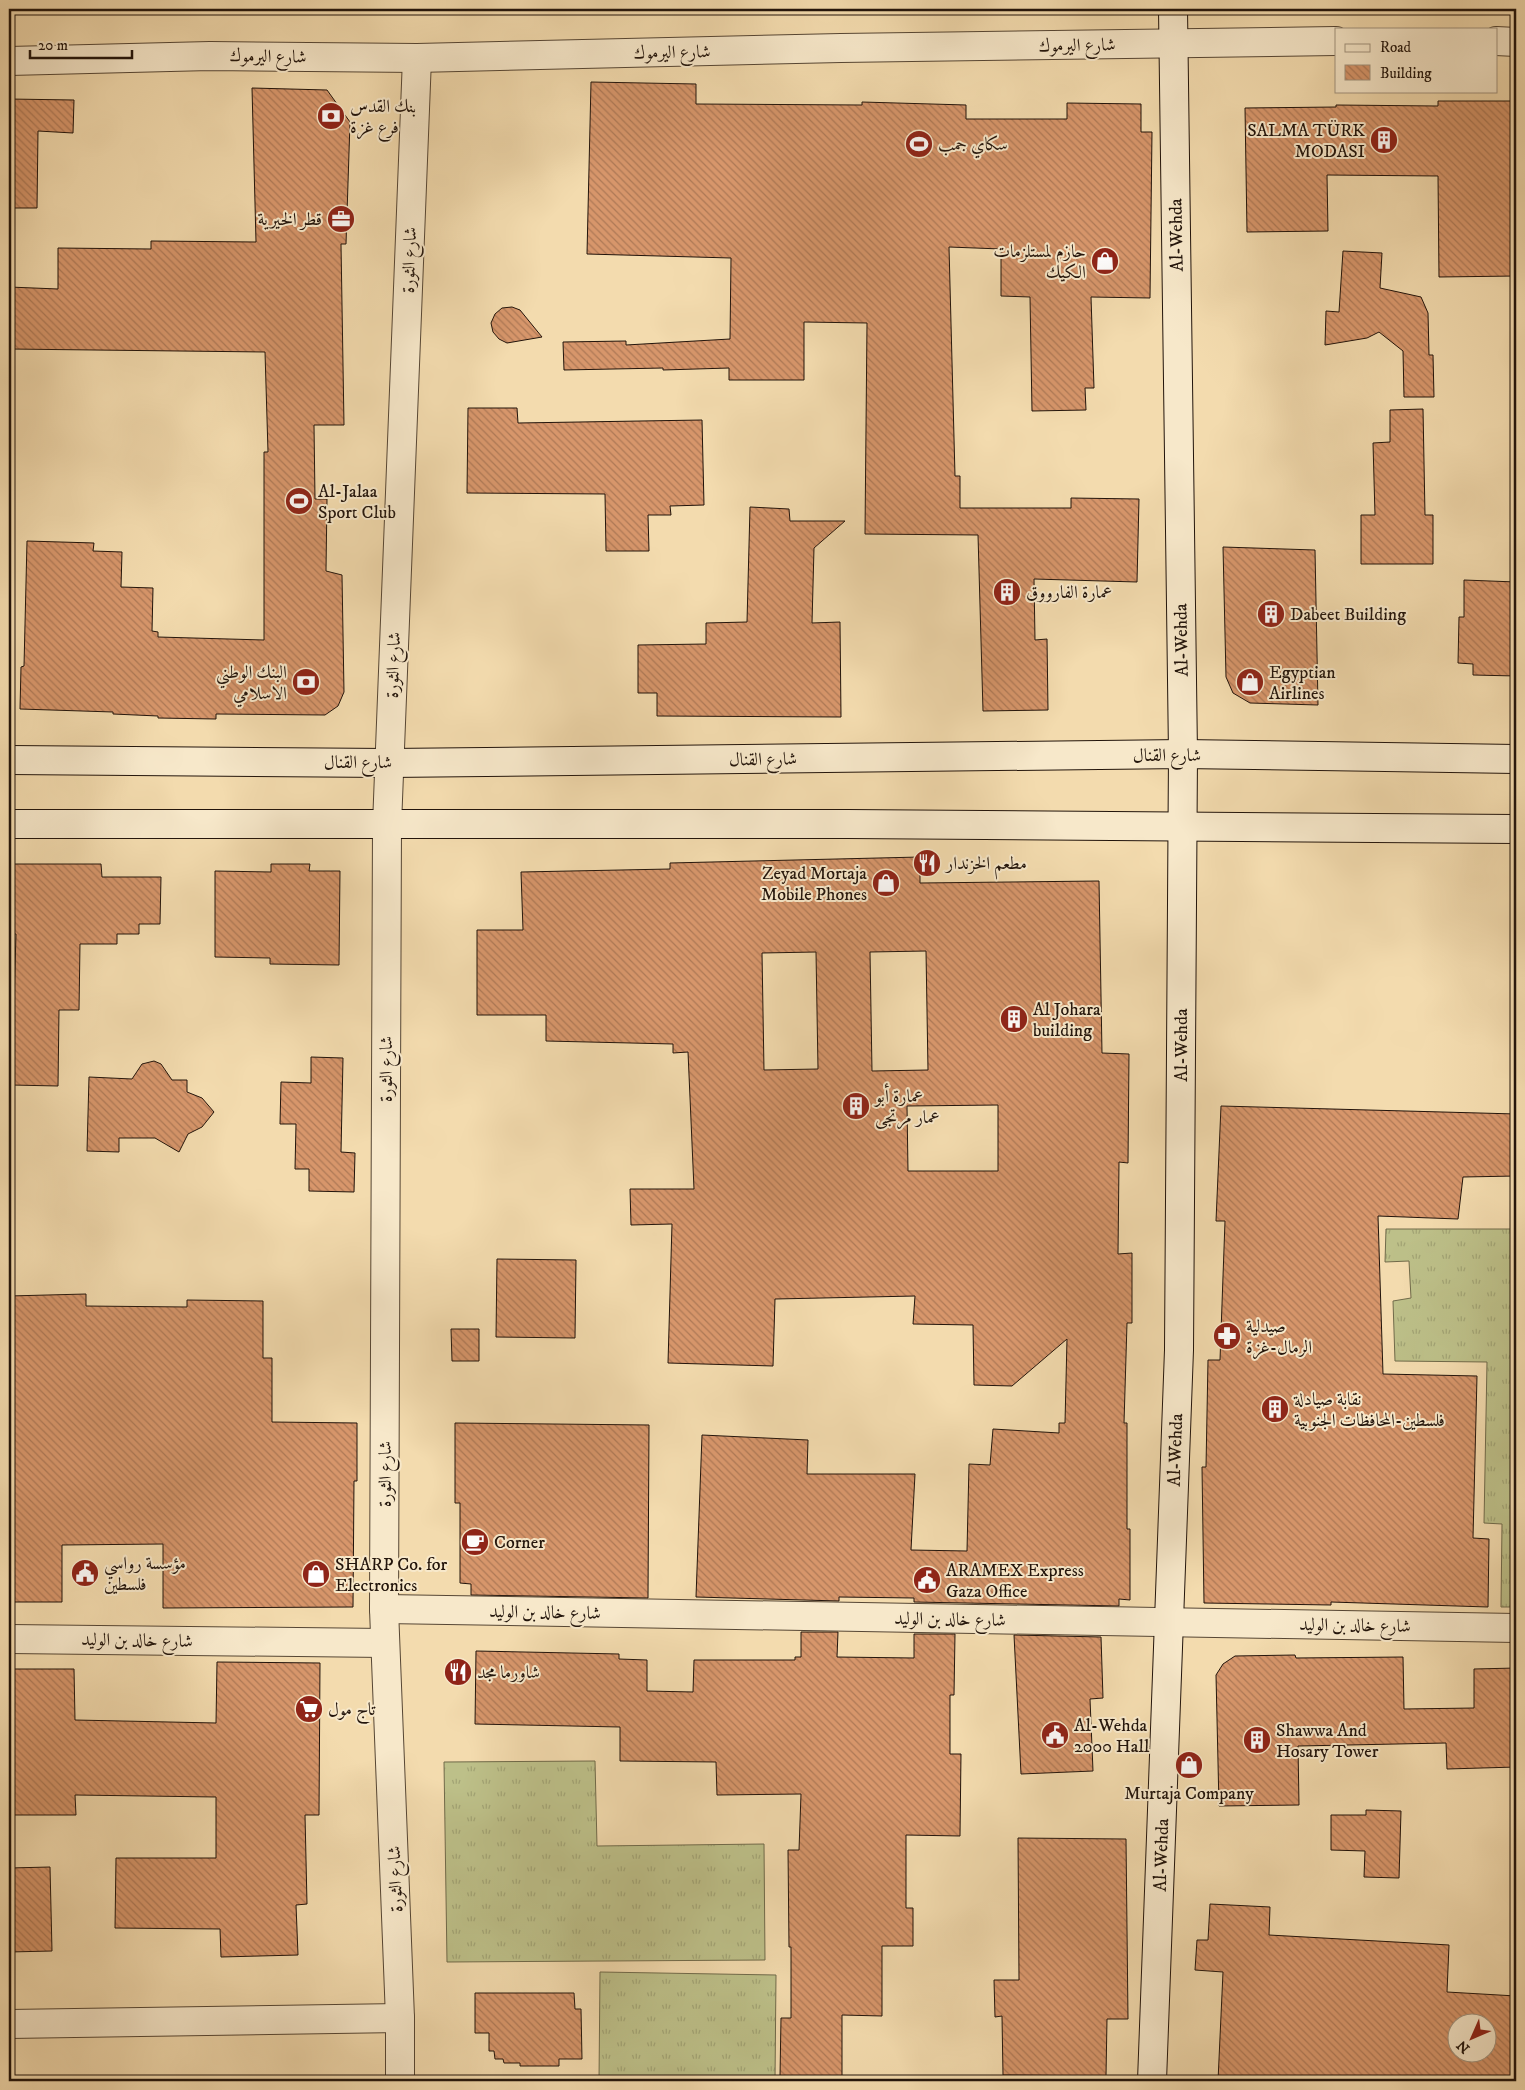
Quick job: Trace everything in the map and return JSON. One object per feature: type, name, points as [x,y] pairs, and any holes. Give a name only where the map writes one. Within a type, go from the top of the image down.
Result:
[{"type":"street","name":"Al-Wehda","points":[[1152,2081],[1179,1350],[1183,754],[1173,9]]},
{"type":"street","name":"شارع اليرموك","points":[[9,61],[210,56],[417,58],[841,48],[1335,41]]},
{"type":"street","points":[[1498,41],[1516,42]]},
{"type":"street","name":"شارع الثورة","points":[[400,2081],[400,2018],[384,1610],[387,825],[417,58]]},
{"type":"street","name":"شارع القنال","points":[[9,760],[389,763],[1183,754],[1516,759]]},
{"type":"street","points":[[9,824],[1182,825],[1516,829]]},
{"type":"street","name":"شارع خالد بن الوليد","points":[[384,1610],[1516,1628]]},
{"type":"street","name":"شارع خالد بن الوليد","points":[[9,1638],[385,1643]]},
{"type":"street","points":[[9,2024],[400,2018]]},
{"type":"green space","points":[[1386,1229],[1516,1229],[1516,1607],[1501,1607],[1502,1524],[1484,1523],[1487,1362],[1395,1361],[1393,1301],[1411,1298],[1409,1261],[1385,1262]]},
{"type":"green space","points":[[595,1761],[597,1846],[764,1844],[765,1960],[447,1962],[444,1762]]},
{"type":"green space","points":[[600,1972],[776,1975],[775,2081],[599,2081]]},
{"type":"building","points":[[591,82],[696,84],[696,104],[862,105],[862,102],[966,105],[966,119],[1067,119],[1067,103],[1141,104],[1141,132],[1152,132],[1150,298],[1091,297],[1094,388],[1085,388],[1086,410],[1032,411],[1030,297],[1001,296],[1001,249],[949,247],[955,476],[960,476],[960,508],[1071,508],[1071,498],[1139,499],[1137,582],[1034,579],[1035,640],[1047,639],[1048,710],[983,711],[978,535],[865,534],[867,323],[804,322],[804,380],[729,380],[729,368],[564,370],[563,342],[626,341],[626,345],[730,339],[731,258],[587,254]]},
{"type":"building","points":[[252,88],[327,90],[350,122],[346,244],[341,244],[344,425],[314,425],[315,499],[327,499],[326,571],[342,575],[344,692],[338,706],[325,715],[216,714],[216,719],[158,718],[158,716],[113,714],[113,712],[20,709],[21,667],[24,666],[27,541],[94,543],[93,551],[122,552],[121,587],[153,588],[152,631],[158,632],[158,637],[264,640],[264,452],[268,452],[265,352],[9,349],[9,287],[58,289],[58,248],[151,249],[151,241],[256,242]]},
{"type":"building","points":[[9,99],[74,100],[73,133],[38,131],[37,208],[9,208]]},
{"type":"building","points":[[1438,101],[1516,101],[1516,276],[1439,277],[1438,176],[1327,175],[1328,231],[1247,232],[1245,108],[1336,107],[1336,105],[1438,106]]},
{"type":"building","points":[[1343,251],[1382,253],[1380,288],[1421,297],[1428,313],[1429,355],[1433,355],[1434,397],[1404,397],[1403,351],[1379,332],[1367,338],[1325,345],[1326,311],[1339,312]]},
{"type":"building","points":[[512,307],[520,310],[542,337],[507,343],[499,339],[493,332],[491,323],[495,314],[502,308]]},
{"type":"building","points":[[468,408],[517,408],[518,423],[702,420],[704,505],[670,506],[671,515],[648,515],[649,551],[606,551],[605,494],[467,493]]},
{"type":"building","points":[[1423,409],[1425,515],[1433,515],[1433,564],[1361,564],[1361,515],[1375,515],[1373,443],[1390,442],[1390,410]]},
{"type":"building","points":[[750,507],[789,509],[790,521],[845,521],[814,548],[812,623],[840,622],[841,717],[657,716],[657,693],[638,693],[638,645],[706,644],[706,623],[747,622]]},
{"type":"building","name":"Dabeet Building","points":[[1223,547],[1315,550],[1318,705],[1250,703],[1233,693],[1226,677]]},
{"type":"building","points":[[1464,580],[1516,582],[1516,676],[1473,675],[1473,664],[1458,663],[1459,617],[1464,617]]},
{"type":"building","points":[[920,857],[920,883],[1099,881],[1102,1053],[1129,1054],[1128,1163],[1119,1162],[1118,1254],[1132,1253],[1132,1323],[1127,1323],[1124,1423],[1127,1423],[1127,1529],[1130,1529],[1130,1600],[1119,1599],[1119,1606],[914,1602],[914,1598],[839,1597],[839,1601],[696,1597],[702,1435],[808,1440],[807,1474],[915,1474],[911,1550],[967,1551],[969,1464],[990,1465],[993,1429],[1059,1433],[1059,1423],[1065,1423],[1067,1339],[1012,1386],[974,1385],[973,1325],[913,1324],[915,1296],[775,1299],[773,1366],[668,1363],[672,1224],[631,1225],[630,1189],[694,1189],[688,1052],[673,1053],[673,1044],[546,1041],[546,1015],[477,1015],[477,930],[523,930],[521,872],[670,869],[670,863]],"holes":[[[926,951],[928,1070],[872,1071],[870,952]],[[816,952],[818,1069],[764,1070],[762,953]],[[998,1105],[998,1171],[908,1171],[907,1106]]]},
{"type":"building","points":[[9,864],[101,864],[102,877],[161,877],[160,924],[139,924],[139,934],[117,934],[117,944],[80,944],[79,1010],[59,1010],[58,1086],[11,1085],[9,1076],[9,1001],[14,1001],[16,934],[9,934]]},
{"type":"building","points":[[271,864],[310,864],[309,871],[340,871],[339,965],[270,964],[270,958],[215,957],[215,871],[271,872]]},
{"type":"building","points":[[311,1057],[343,1058],[341,1152],[355,1153],[354,1192],[309,1191],[309,1169],[295,1169],[296,1124],[280,1124],[281,1082],[311,1083]]},
{"type":"building","points":[[154,1061],[161,1064],[172,1080],[187,1080],[187,1092],[202,1098],[214,1112],[202,1127],[188,1134],[179,1152],[155,1138],[119,1138],[119,1152],[87,1151],[89,1077],[132,1079],[142,1064]]},
{"type":"building","points":[[1221,1106],[1516,1114],[1516,1176],[1463,1177],[1458,1219],[1378,1216],[1383,1374],[1477,1376],[1473,1538],[1489,1539],[1488,1607],[1331,1602],[1331,1605],[1204,1603],[1202,1467],[1206,1467],[1208,1360],[1220,1360],[1225,1221],[1216,1221]]},
{"type":"building","points":[[497,1259],[576,1260],[575,1338],[496,1337]]},
{"type":"building","points":[[86,1294],[86,1306],[187,1307],[187,1300],[263,1301],[263,1358],[272,1358],[272,1422],[357,1423],[357,1481],[354,1481],[353,1607],[163,1608],[163,1544],[62,1545],[62,1602],[9,1602],[9,1296]]},
{"type":"building","points":[[451,1329],[479,1329],[479,1361],[452,1361]]},
{"type":"building","points":[[455,1423],[649,1425],[648,1598],[471,1595],[471,1584],[460,1583],[460,1503],[455,1503]]},
{"type":"building","points":[[801,1632],[838,1632],[837,1657],[914,1658],[914,1634],[955,1634],[954,1695],[950,1695],[950,1754],[961,1754],[960,1836],[906,1835],[906,1908],[913,1908],[913,1946],[882,1946],[882,2016],[842,2015],[842,2077],[780,2077],[781,2018],[791,2018],[788,1850],[799,1850],[801,1794],[717,1795],[716,1762],[620,1761],[620,1727],[475,1724],[476,1651],[619,1654],[619,1659],[647,1660],[647,1691],[693,1692],[694,1660],[795,1660],[795,1657],[801,1657]]},
{"type":"building","name":"Al-Wehda 2000 Hall","points":[[1014,1635],[1101,1637],[1103,1698],[1090,1699],[1093,1771],[1021,1774]]},
{"type":"building","points":[[1295,1655],[1296,1658],[1403,1657],[1404,1709],[1474,1708],[1474,1669],[1516,1668],[1516,1767],[1447,1769],[1446,1743],[1298,1746],[1299,1805],[1219,1806],[1216,1675],[1223,1664],[1235,1656]]},
{"type":"building","points":[[217,1662],[320,1663],[319,1815],[305,1815],[307,1904],[296,1905],[298,1955],[221,1957],[220,1929],[115,1928],[116,1858],[216,1858],[216,1797],[75,1795],[76,1815],[9,1815],[9,1669],[74,1669],[75,1720],[216,1723]]},
{"type":"building","points":[[1366,1810],[1401,1811],[1399,1878],[1364,1877],[1365,1851],[1331,1850],[1331,1815],[1366,1815]]},
{"type":"building","points":[[1018,1838],[1126,1839],[1128,2019],[1107,2019],[1106,2076],[1003,2075],[1002,2016],[995,2017],[994,1980],[1019,1980]]},
{"type":"building","points":[[50,1867],[52,1951],[9,1952],[9,1868]]},
{"type":"building","points":[[1210,1904],[1270,1907],[1269,1935],[1449,1945],[1447,1992],[1516,1996],[1516,2081],[1218,2081],[1223,1972],[1195,1970],[1197,1940],[1208,1940]]},
{"type":"building","points":[[475,1993],[574,1993],[575,2009],[581,2009],[582,2059],[559,2059],[559,2066],[520,2066],[520,2063],[504,2063],[503,2059],[495,2059],[494,2051],[489,2051],[489,2033],[475,2033]]},
{"type":"place","name":"بنك القدس فرع غزة","points":[[331,116]]},
{"type":"place","name":"SALMA TÜRK MODASI","points":[[1384,140]]},
{"type":"place","name":"سكاي جمب","points":[[919,144]]},
{"type":"place","name":"قطر الخيرية","points":[[341,219]]},
{"type":"place","name":"حازم لمستلزمات الكيك","points":[[1105,261]]},
{"type":"place","name":"Al-Jalaa Sport Club","points":[[299,501]]},
{"type":"place","name":"عمارة الفارووق","points":[[1007,592]]},
{"type":"place","name":"Dabeet Building","points":[[1271,614]]},
{"type":"place","name":"البنك الوطني الاسلامي","points":[[306,682]]},
{"type":"place","name":"Egyptian Airlines","points":[[1250,682]]},
{"type":"place","name":"مطعم الخزندار","points":[[927,863]]},
{"type":"place","name":"Zeyad Mortaja Mobile Phones","points":[[886,883]]},
{"type":"place","name":"Al Johara building","points":[[1014,1019]]},
{"type":"place","name":"عمارة أبو عمار مرتجى","points":[[856,1106]]},
{"type":"place","name":"صيدلية الرمال-غزة","points":[[1227,1336]]},
{"type":"place","name":"نقابة صيادلة فلسطين-المحافظات الجنوبية","points":[[1275,1409]]},
{"type":"place","name":"Corner","points":[[475,1542]]},
{"type":"place","name":"مؤسسة رواسي فلسطين","points":[[85,1573]]},
{"type":"place","name":"SHARP Co. for Electronics","points":[[316,1574]]},
{"type":"place","name":"ARAMEX Express Gaza Office","points":[[927,1580]]},
{"type":"place","name":"شاورما مجد","points":[[458,1672]]},
{"type":"place","name":"تاج مول","points":[[309,1709]]},
{"type":"place","name":"Al-Wehda 2000 Hall","points":[[1055,1735]]},
{"type":"place","name":"Shawwa And Hosary Tower","points":[[1257,1740]]},
{"type":"place","name":"Murtaja Company","points":[[1189,1765]]}]
